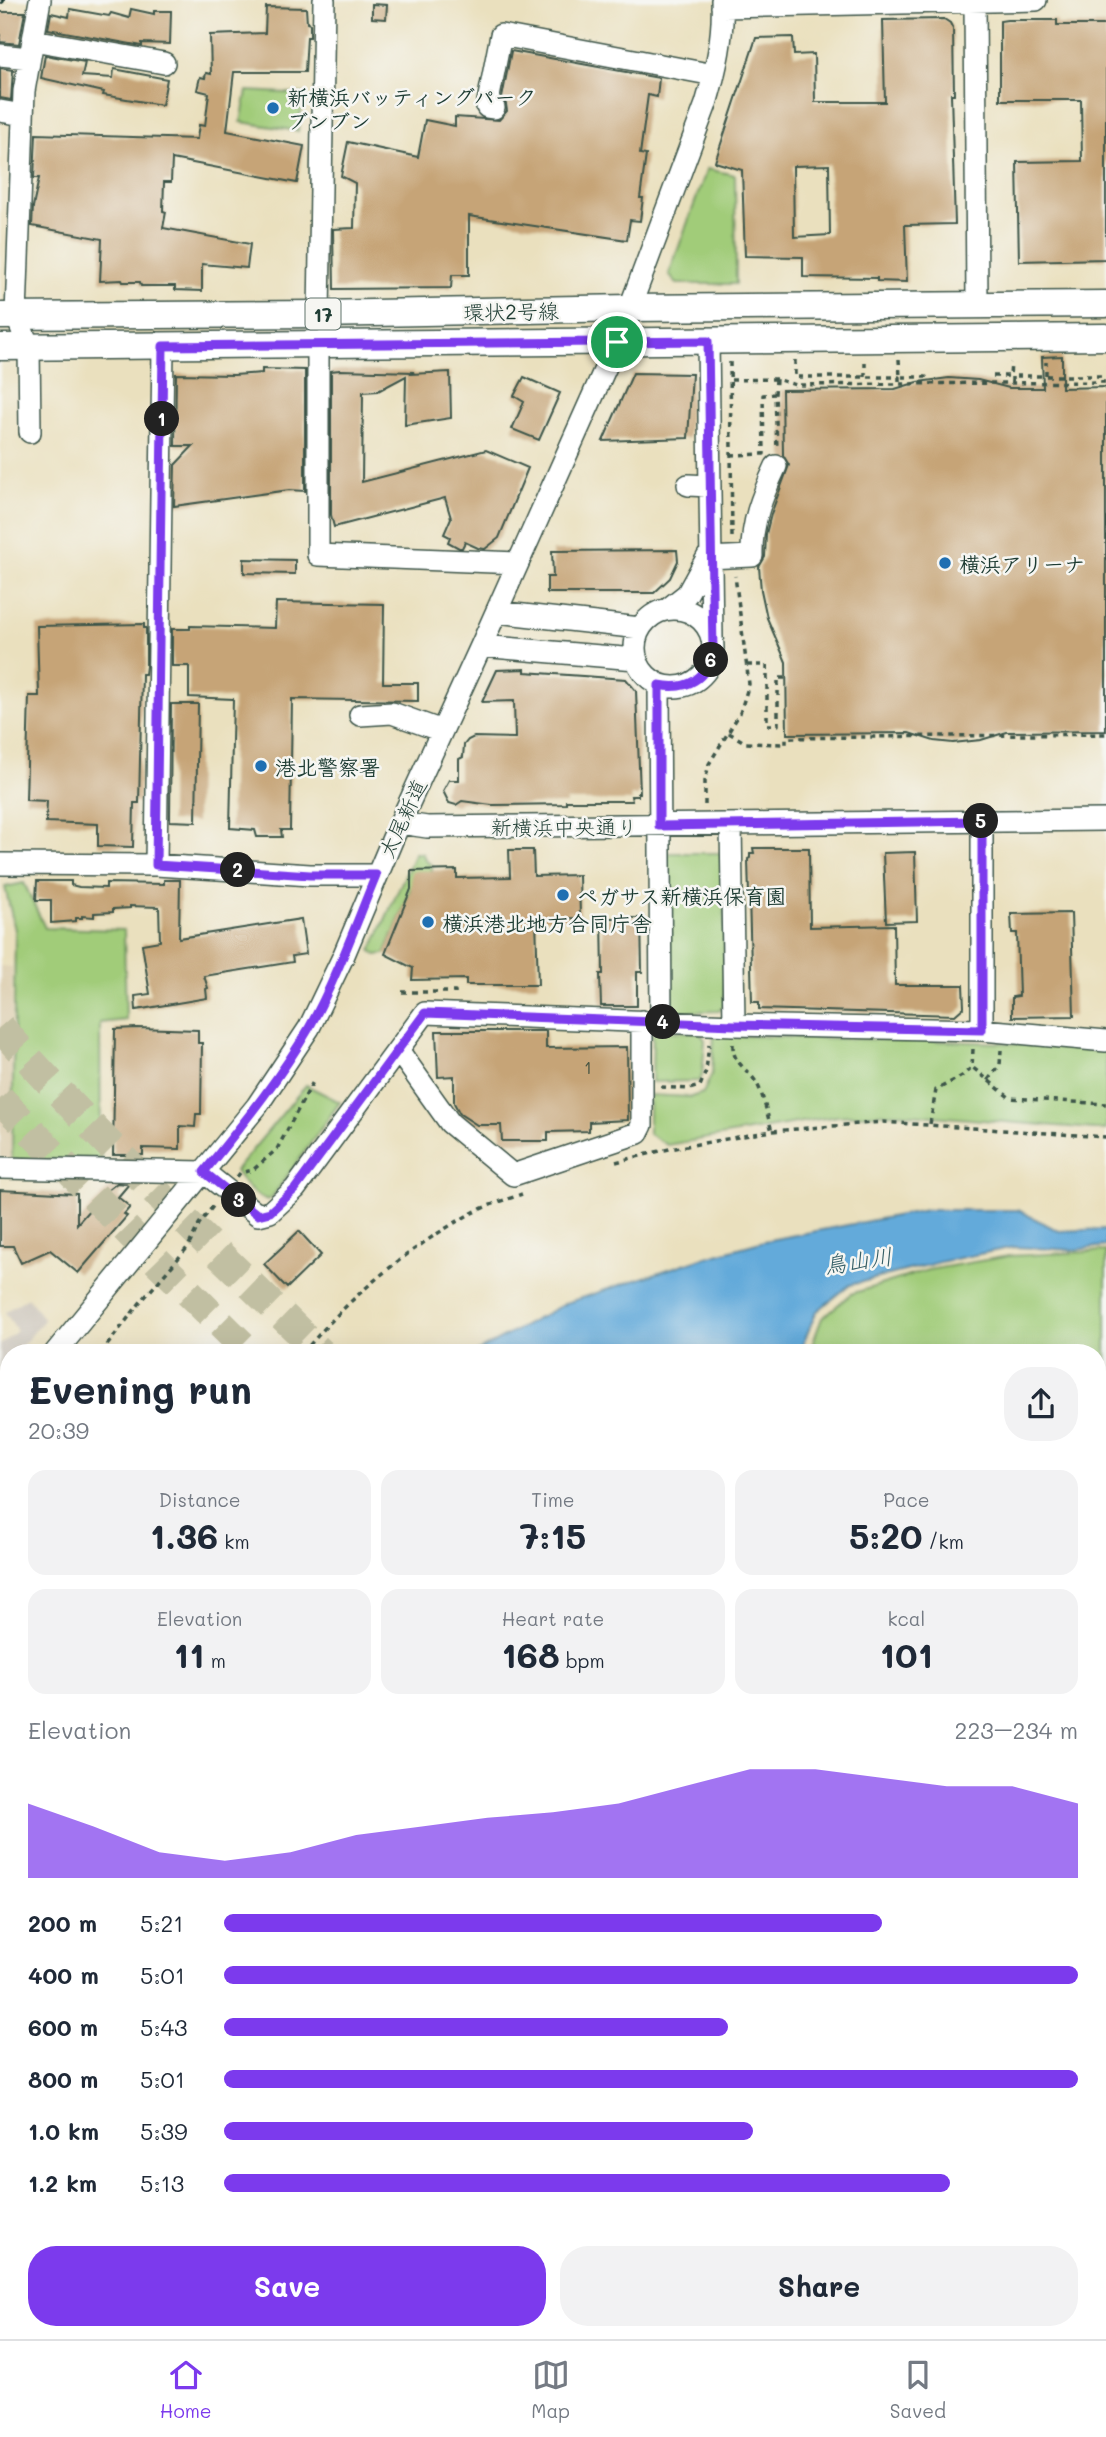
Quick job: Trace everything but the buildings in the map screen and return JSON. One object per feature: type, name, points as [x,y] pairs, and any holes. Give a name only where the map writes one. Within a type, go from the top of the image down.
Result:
[{"type":"main road","name":"環状2号線","points":[[8,316],[1106,304]]},
{"type":"main road","name":"環状2号線","points":[[0,347],[1106,337]]},
{"type":"street","points":[[30,432],[29,347],[8,316],[24,91],[40,0]]},
{"type":"street","points":[[319,314],[324,0]]},
{"type":"street","points":[[722,4],[1036,0]]},
{"type":"street","points":[[975,1],[977,305]]},
{"type":"street","name":"太尾新道","points":[[62,1344],[257,1106],[309,1028],[617,342],[687,160],[714,75],[722,26],[722,4]]},
{"type":"street","points":[[494,108],[488,107],[501,35],[714,75]]},
{"type":"street","points":[[0,55],[31,49],[164,63]]},
{"type":"street","points":[[0,111],[23,115]]},
{"type":"street","points":[[708,341],[709,554],[713,651],[711,663],[696,681],[685,686],[659,685],[641,670],[636,659],[635,643],[640,628],[652,615],[668,609],[687,594],[709,554]]},
{"type":"street","points":[[318,344],[318,555],[518,564]]},
{"type":"street","points":[[156,865],[163,346]]},
{"type":"street","points":[[709,554],[752,556],[754,526],[760,501],[780,458]]},
{"type":"street","points":[[688,485],[710,486]]},
{"type":"street","points":[[668,609],[691,613],[701,619],[712,639]]},
{"type":"street","points":[[496,612],[640,628]]},
{"type":"street","points":[[481,646],[636,659]]},
{"type":"street","points":[[398,1050],[450,1123],[513,1175],[638,1133],[642,1125],[642,1086],[651,1021],[659,826],[659,685]]},
{"type":"street","points":[[360,715],[392,713],[442,731]]},
{"type":"street","name":"新横浜中央通り","points":[[400,823],[427,827],[1106,820]]},
{"type":"street","points":[[978,1037],[982,821]]},
{"type":"street","points":[[731,824],[733,1035]]},
{"type":"street","points":[[0,864],[156,865],[310,875],[376,875]]},
{"type":"street","points":[[0,1168],[204,1172],[258,1215],[270,1212],[295,1189],[425,1013],[651,1021],[733,1035],[1106,1041]]},
{"type":"path","points":[[900,357],[900,377],[926,377],[926,383]]},
{"type":"path","points":[[865,358],[865,377]]},
{"type":"path","points":[[795,359],[795,377],[899,377],[899,384]]},
{"type":"path","points":[[1046,362],[1046,375]]},
{"type":"path","points":[[993,376],[1010,376],[1011,363]]},
{"type":"path","points":[[1084,382],[1085,375]]},
{"type":"path","points":[[1012,382],[1012,376],[1106,376]]},
{"type":"path","points":[[825,377],[825,385]]},
{"type":"path","points":[[730,380],[776,380],[796,385],[1106,382]]},
{"type":"path","points":[[776,380],[777,449],[780,458]]},
{"type":"path","points":[[731,455],[764,454],[763,395],[775,394]]},
{"type":"path","points":[[747,665],[766,665],[767,725],[778,725],[778,678],[786,678]]},
{"type":"path","points":[[729,733],[746,743],[783,744],[786,744],[786,738],[1106,734]]},
{"type":"path","points":[[733,1035],[732,1052],[740,1067],[756,1082],[772,1131]]},
{"type":"path","points":[[930,1124],[936,1090],[962,1076],[972,1067],[978,1037]]},
{"type":"path","points":[[642,1086],[689,1089],[700,1086],[706,1071],[707,1044]]},
{"type":"path","points":[[988,1080],[1000,1065],[1001,1044]]},
{"type":"path","points":[[972,1067],[1010,1098],[1106,1104]]},
{"type":"path","points":[[236,1179],[240,1173],[253,1170],[277,1149],[314,1080]]},
{"type":"path","points":[[608,1164],[664,1150],[772,1131],[883,1122],[1106,1137]]},
{"type":"path","points":[[311,1344],[353,1298],[412,1251],[474,1212],[524,1193]]},
{"type":"path","points":[[108,1344],[188,1247],[199,1224],[219,1199]]},
{"type":"shaded area","points":[[0,966],[12,967],[12,1160],[0,1159]]},
{"type":"shaded area","points":[[28,1297],[44,1320],[24,1344],[1,1344],[17,1331],[5,1312]]},
{"type":"green space","name":"新横浜バッティングパーク ブンブン","points":[[247,91],[304,94],[298,131],[241,122]]},
{"type":"green space","points":[[707,169],[735,175],[736,284],[677,284],[669,274]]},
{"type":"green space","points":[[415,853],[422,853],[432,865],[432,871],[411,889],[385,954],[376,955],[371,951]]},
{"type":"green space","points":[[666,853],[725,853],[724,1006],[719,1011],[671,1010]]},
{"type":"green space","points":[[24,883],[45,928],[124,930],[126,1020],[100,1023],[101,1159],[12,1160],[15,930],[5,887]]},
{"type":"green space","points":[[653,1031],[700,1032],[705,1040],[702,1076],[699,1081],[652,1082]]},
{"type":"green space","points":[[714,1035],[1005,1043],[1106,1051],[1106,1130],[897,1113],[837,1116],[667,1145],[649,1134],[649,1095],[691,1097],[703,1093],[712,1074]]},
{"type":"green space","points":[[306,1085],[340,1102],[272,1197],[268,1200],[262,1198],[245,1185],[235,1171]]},
{"type":"green space","points":[[1106,1251],[1106,1344],[812,1344],[822,1318],[851,1294],[928,1270],[1009,1256]]},
{"type":"water","name":"鳥山川","points":[[926,1210],[1018,1210],[1059,1231],[1106,1229],[1106,1246],[1074,1250],[1014,1247],[850,1285],[816,1312],[803,1344],[491,1344],[566,1303],[699,1259],[764,1241]]},
{"type":"tunnel","points":[[0,1027],[117,1153],[312,1344]]},
{"type":"tunnel","points":[[0,1099],[241,1344]]},
{"type":"place","name":"新横浜バッティングパーク ブンブン","points":[[273,108]]},
{"type":"place","name":"横浜アリーナ","points":[[945,563]]},
{"type":"place","name":"港北警察署","points":[[261,766]]},
{"type":"place","name":"ペガサス新横浜保育園","points":[[563,895]]},
{"type":"place","name":"横浜港北地方合同庁舎","points":[[428,922]]},
{"type":"route","points":[[708,341],[713,651],[711,663],[696,681],[685,686],[659,685],[659,826],[982,821],[982,1030],[734,1025],[425,1013],[295,1189],[270,1212],[258,1215],[204,1172],[257,1106],[309,1028],[376,875],[310,875],[156,865],[163,346],[617,342],[708,341]]}]
